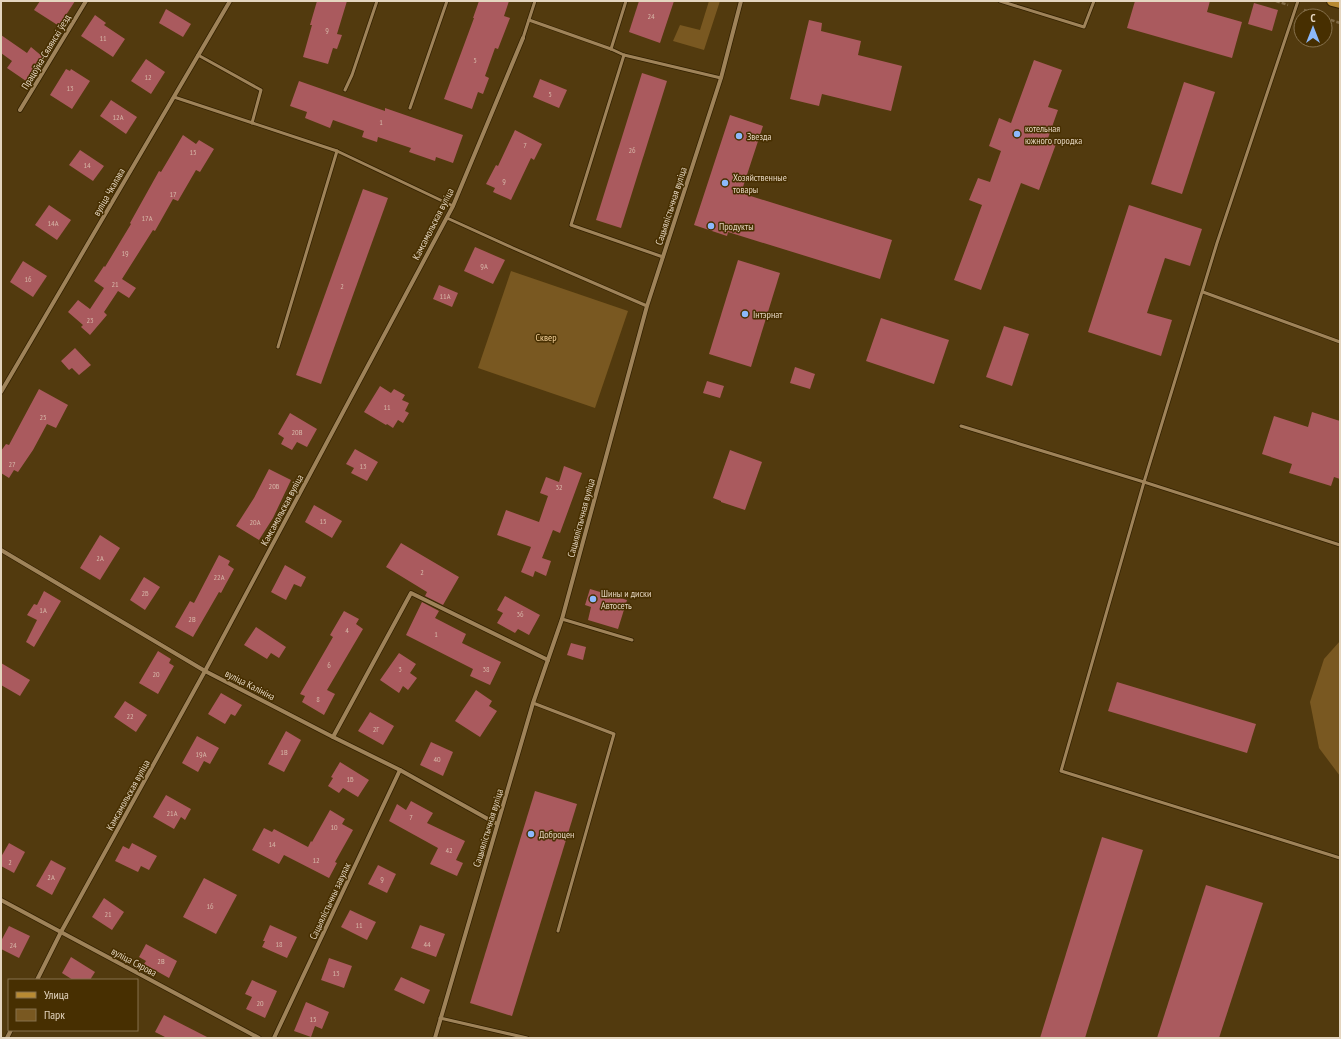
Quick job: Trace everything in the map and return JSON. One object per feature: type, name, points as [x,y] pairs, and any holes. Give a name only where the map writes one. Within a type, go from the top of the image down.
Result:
[{"type":"main road","points":[[1332,1],[1340,3]]},
{"type":"street","name":"Працоўна-Сялянскі ўезд","points":[[20,110],[86,1]]},
{"type":"street","name":"вуліца Чкалава","points":[[1,392],[230,1]]},
{"type":"street","name":"Сацыялістычная вуліца","points":[[435,1038],[533,703],[562,619],[647,306],[721,78],[741,1]]},
{"type":"street","name":"Камсамольская вуліца","points":[[38,979],[61,932],[205,671],[447,218],[523,38]]},
{"type":"street","name":"вуліца Калініна","points":[[1,550],[205,671],[400,770],[497,824]]},
{"type":"street","points":[[333,737],[411,592],[548,660]]},
{"type":"street","name":"Сацыялістычны завулак","points":[[274,1038],[400,770]]},
{"type":"street","name":"вуліца Сярова","points":[[1,900],[259,1038]]},
{"type":"lane","points":[[345,90],[352,75],[377,1]]},
{"type":"lane","points":[[410,108],[447,1]]},
{"type":"lane","points":[[523,38],[535,1]]},
{"type":"lane","points":[[611,49],[626,1]]},
{"type":"lane","points":[[1000,1],[1084,27],[1094,1]]},
{"type":"lane","points":[[1298,1],[1217,243],[1144,482],[1061,771],[1340,858]]},
{"type":"lane","points":[[529,20],[624,55],[721,78]]},
{"type":"lane","points":[[198,55],[261,90],[252,122]]},
{"type":"lane","points":[[624,55],[571,225],[663,257]]},
{"type":"lane","points":[[174,97],[337,151],[453,206]]},
{"type":"lane","points":[[278,347],[337,151]]},
{"type":"lane","points":[[447,218],[647,306]]},
{"type":"lane","points":[[1203,292],[1340,342]]},
{"type":"lane","points":[[961,426],[1144,482],[1340,545]]},
{"type":"lane","points":[[562,619],[632,640]]},
{"type":"lane","points":[[533,703],[614,734],[558,931]]},
{"type":"lane","points":[[440,1018],[527,1038]]},
{"type":"green space","points":[[709,1],[720,1],[704,50],[673,41],[680,25],[700,30]]},
{"type":"green space","name":"Сквер","points":[[511,271],[628,311],[595,408],[478,368]]},
{"type":"green space","points":[[1340,641],[1340,776],[1319,748],[1310,702],[1324,659]]},
{"type":"building","points":[[40,1],[75,1],[59,26],[34,10]]},
{"type":"building","points":[[317,1],[347,1],[337,34],[342,35],[337,49],[333,48],[328,64],[303,57]]},
{"type":"building","points":[[479,1],[509,1],[504,16],[510,18],[498,49],[495,48],[485,76],[489,78],[483,94],[478,92],[472,109],[444,99]]},
{"type":"building","points":[[639,1],[674,1],[660,43],[629,32]]},
{"type":"building","points":[[1135,1],[1210,1],[1207,12],[1242,22],[1232,58],[1127,28]]},
{"type":"building","points":[[1254,3],[1278,10],[1272,31],[1248,24]]},
{"type":"building","points":[[166,9],[191,24],[183,37],[159,23]]},
{"type":"building","points":[[95,15],[106,23],[104,25],[125,39],[113,57],[81,36]]},
{"type":"building","points":[[809,20],[822,23],[821,31],[861,41],[858,55],[902,66],[891,111],[822,94],[819,106],[790,99]]},
{"type":"building","points":[[1,35],[27,53],[31,47],[43,57],[26,81],[7,68],[12,61],[1,53]]},
{"type":"building","points":[[146,59],[165,72],[151,94],[131,81]]},
{"type":"building","name":"котельная южного городка","points":[[1034,60],[1062,70],[1048,107],[1058,110],[1047,141],[1056,144],[1039,190],[1021,183],[981,290],[954,280],[982,205],[969,200],[978,178],[990,182],[1001,151],[989,146],[999,118],[1011,123]]},
{"type":"building","points":[[66,69],[70,71],[71,69],[90,81],[72,109],[50,95]]},
{"type":"building","points":[[642,73],[667,81],[621,228],[596,220]]},
{"type":"building","points":[[540,79],[567,90],[559,108],[533,97]]},
{"type":"building","points":[[299,81],[385,111],[385,108],[463,135],[453,163],[436,157],[435,161],[409,152],[411,148],[378,137],[377,142],[362,137],[364,131],[333,120],[330,128],[305,118],[307,112],[290,106]]},
{"type":"building","points":[[1184,82],[1215,92],[1182,194],[1151,184]]},
{"type":"building","points":[[111,100],[137,117],[126,134],[100,116]]},
{"type":"building","points":[[730,115],[763,126],[741,193],[892,240],[880,279],[728,232],[727,236],[694,225]]},
{"type":"building","points":[[515,130],[542,144],[534,160],[531,158],[511,200],[493,192],[495,188],[486,184],[496,165],[498,166]]},
{"type":"building","points":[[183,135],[196,144],[199,140],[214,149],[200,172],[196,170],[178,201],[173,199],[155,231],[153,230],[122,279],[136,288],[129,298],[118,291],[104,312],[107,315],[90,335],[81,327],[83,325],[68,312],[78,300],[90,309],[104,288],[94,281],[104,266],[105,267],[131,224],[130,223],[159,171],[161,172]]},
{"type":"building","points":[[80,150],[104,166],[93,181],[69,165]]},
{"type":"building","points":[[363,189],[388,198],[321,384],[296,375]]},
{"type":"building","points":[[49,205],[71,220],[57,240],[35,225]]},
{"type":"building","points":[[1129,205],[1202,229],[1190,266],[1165,258],[1147,313],[1172,320],[1161,356],[1088,332]]},
{"type":"building","points":[[475,247],[505,260],[493,284],[464,271]]},
{"type":"building","name":"Інтэрнат","points":[[738,260],[780,273],[751,367],[709,354]]},
{"type":"building","points":[[23,261],[47,276],[33,297],[10,282]]},
{"type":"building","points":[[439,285],[458,293],[452,307],[433,299]]},
{"type":"building","points":[[881,318],[949,340],[934,384],[866,361]]},
{"type":"building","points":[[1004,326],[1029,334],[1012,386],[986,377]]},
{"type":"building","points":[[75,348],[91,365],[79,375],[72,368],[69,370],[61,361]]},
{"type":"building","points":[[795,367],[815,374],[810,389],[790,383]]},
{"type":"building","points":[[707,381],[724,386],[720,398],[703,393]]},
{"type":"building","points":[[380,386],[391,393],[394,389],[405,395],[402,400],[409,403],[405,411],[409,413],[403,423],[398,420],[393,428],[364,412]]},
{"type":"building","points":[[39,389],[68,405],[56,428],[47,424],[33,450],[18,472],[14,470],[9,478],[1,473],[1,451],[6,444],[9,445]]},
{"type":"building","points":[[1312,412],[1340,421],[1340,479],[1334,477],[1331,486],[1289,473],[1292,464],[1262,454],[1274,416],[1308,427]]},
{"type":"building","points":[[290,413],[317,429],[307,447],[297,442],[292,450],[281,444],[284,438],[278,434]]},
{"type":"building","points":[[355,449],[378,462],[367,481],[351,473],[354,468],[346,464]]},
{"type":"building","points":[[730,450],[762,462],[745,510],[713,498]]},
{"type":"building","points":[[564,466],[582,473],[560,533],[553,530],[542,558],[551,561],[546,576],[535,571],[533,577],[521,572],[531,547],[497,535],[506,510],[539,522],[548,496],[540,493],[546,477],[559,482]]},
{"type":"building","points":[[269,469],[291,480],[273,518],[259,540],[236,526],[254,498]]},
{"type":"building","points":[[314,505],[342,521],[332,538],[305,522]]},
{"type":"building","points":[[100,535],[120,548],[100,580],[80,568]]},
{"type":"building","points":[[401,543],[459,577],[443,605],[425,596],[427,592],[386,567]]},
{"type":"building","points":[[219,555],[230,561],[228,565],[234,569],[221,593],[219,592],[193,637],[175,627],[190,601],[194,603]]},
{"type":"building","points":[[285,565],[306,577],[301,587],[294,584],[286,600],[271,592]]},
{"type":"building","points":[[144,577],[160,587],[145,610],[130,600]]},
{"type":"building","points":[[590,589],[627,600],[618,629],[588,620],[591,607],[585,605]]},
{"type":"building","points":[[44,591],[61,601],[34,647],[26,642],[37,620],[27,615],[34,604],[37,605]]},
{"type":"building","points":[[505,596],[540,615],[529,635],[518,629],[515,633],[497,623],[503,613],[497,610]]},
{"type":"building","points":[[422,602],[439,611],[435,618],[466,634],[462,643],[501,662],[490,685],[470,676],[473,669],[406,635]]},
{"type":"building","points":[[344,611],[359,619],[356,624],[363,629],[327,690],[335,694],[324,715],[302,702],[305,696],[300,694],[333,637],[330,635]]},
{"type":"building","points":[[256,627],[286,647],[279,658],[271,653],[267,659],[244,645]]},
{"type":"building","points":[[571,643],[586,647],[583,660],[567,655]]},
{"type":"building","points":[[158,651],[171,659],[169,663],[174,666],[158,694],[139,683]]},
{"type":"building","points":[[399,653],[416,664],[410,673],[417,678],[408,690],[403,686],[399,693],[380,680]]},
{"type":"building","points":[[1,663],[30,680],[20,696],[1,685]]},
{"type":"building","points":[[1117,682],[1256,724],[1247,753],[1108,711]]},
{"type":"building","points":[[476,690],[492,701],[489,706],[497,711],[480,737],[455,721]]},
{"type":"building","points":[[221,693],[242,705],[235,716],[231,714],[225,724],[208,714]]},
{"type":"building","points":[[125,701],[147,715],[136,732],[114,717]]},
{"type":"building","points":[[370,712],[394,726],[383,745],[358,731]]},
{"type":"building","points":[[286,731],[301,740],[284,772],[268,764]]},
{"type":"building","points":[[197,736],[219,748],[210,764],[204,761],[198,772],[182,763]]},
{"type":"building","points":[[431,742],[453,752],[443,776],[420,765]]},
{"type":"building","points":[[340,762],[369,780],[358,797],[343,788],[339,793],[328,786],[333,778],[331,777]]},
{"type":"building","points":[[535,791],[577,804],[512,1016],[470,1003]]},
{"type":"building","points":[[166,795],[191,809],[185,820],[181,817],[174,829],[153,817]]},
{"type":"building","points":[[411,801],[433,813],[427,823],[465,841],[456,860],[463,863],[457,876],[430,864],[438,848],[389,821],[397,804],[406,810]]},
{"type":"building","points":[[330,810],[345,819],[342,824],[353,830],[335,862],[337,863],[329,878],[284,855],[279,864],[252,850],[264,828],[272,832],[274,829],[308,847]]},
{"type":"building","points":[[1102,837],[1143,850],[1085,1038],[1040,1038]]},
{"type":"building","points":[[9,843],[25,852],[14,873],[1,866],[1,857]]},
{"type":"building","points":[[132,843],[157,856],[149,870],[141,866],[138,872],[115,861],[123,846],[129,849]]},
{"type":"building","points":[[51,860],[66,868],[52,895],[36,886]]},
{"type":"building","points":[[378,865],[396,874],[387,893],[368,884]]},
{"type":"building","points":[[204,878],[237,895],[216,934],[183,917]]},
{"type":"building","points":[[1206,885],[1263,903],[1219,1038],[1157,1038]]},
{"type":"building","points":[[104,898],[124,912],[112,930],[92,917]]},
{"type":"building","points":[[350,910],[376,922],[367,940],[341,927]]},
{"type":"building","points":[[270,925],[297,937],[287,958],[262,947]]},
{"type":"building","points":[[420,925],[445,934],[436,957],[411,948]]},
{"type":"building","points":[[9,926],[30,936],[19,958],[1,949],[1,941]]},
{"type":"building","points":[[146,944],[177,961],[169,978],[144,964],[146,961],[139,957]]},
{"type":"building","points":[[71,957],[95,972],[91,979],[71,979],[62,973]]},
{"type":"building","points":[[329,958],[352,966],[344,988],[321,980]]},
{"type":"building","points":[[401,977],[430,990],[424,1004],[394,990]]},
{"type":"building","points":[[252,980],[277,991],[265,1018],[246,1009],[252,997],[245,994]]},
{"type":"building","points":[[306,1002],[329,1012],[322,1029],[315,1026],[311,1037],[294,1031]]},
{"type":"building","points":[[164,1015],[209,1038],[167,1038],[155,1032]]},
{"type":"place","name":"котельная южного городка","points":[[1017,134]]},
{"type":"place","name":"Звезда","points":[[739,136]]},
{"type":"place","name":"Хозяйственные товары","points":[[725,183]]},
{"type":"place","name":"Продукты","points":[[711,226]]},
{"type":"place","name":"Інтэрнат","points":[[745,314]]},
{"type":"place","name":"Шины и диски Автосеть","points":[[593,599]]},
{"type":"place","name":"Доброцен","points":[[531,834]]}]
